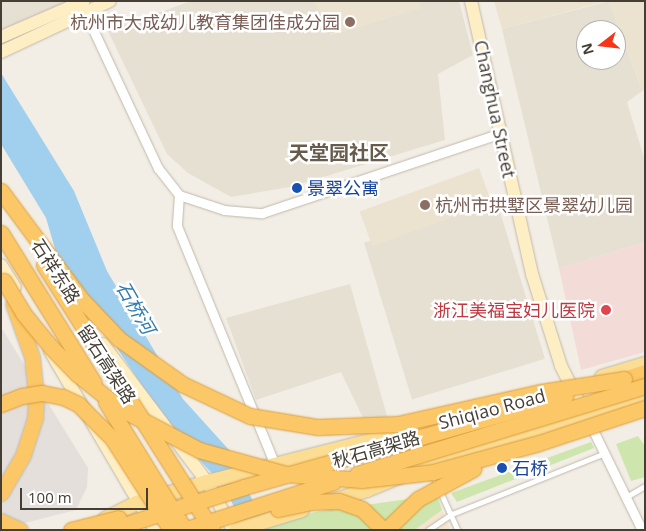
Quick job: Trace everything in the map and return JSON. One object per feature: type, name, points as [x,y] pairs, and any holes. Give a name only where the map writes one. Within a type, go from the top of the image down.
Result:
[{"type":"highway","points":[[1,191],[82,300],[119,339],[182,384],[250,416],[318,427],[398,424],[541,392],[624,379]]},
{"type":"highway","name":"留石高架路","points":[[1,198],[212,530]]},
{"type":"highway","name":"留石高架路","points":[[1,233],[188,529]]},
{"type":"highway","points":[[2,280],[36,331],[96,391],[155,429],[221,458],[309,477],[377,479],[433,472],[539,443],[645,408]]},
{"type":"highway","points":[[1,493],[23,455],[34,417],[36,395],[32,357],[2,280]]},
{"type":"highway","name":"秋石高架路","points":[[108,530],[244,487],[645,372]]},
{"type":"highway","name":"秋石高架路","points":[[188,529],[645,386]]},
{"type":"highway","points":[[1,404],[22,396],[42,393],[63,397],[78,404],[112,438],[171,530]]},
{"type":"highway","points":[[188,529],[310,502],[332,501],[362,509],[385,530],[404,510],[437,486],[539,443]]},
{"type":"highway","points":[[172,466],[196,492],[219,530]]},
{"type":"highway","points":[[71,530],[177,499],[244,487]]},
{"type":"highway","points":[[1,521],[20,530]]},
{"type":"main road","points":[[1,37],[82,4],[110,1]]},
{"type":"main road","name":"Changhua Street","points":[[472,1],[532,274],[561,366],[586,414]]},
{"type":"main road","points":[[1,52],[82,4]]},
{"type":"main road","name":"石祥东路","points":[[1,183],[110,355],[209,482],[237,529]]},
{"type":"main road","points":[[1,265],[155,530]]},
{"type":"main road","name":"Shiqiao Road","points":[[82,530],[138,503],[209,482],[572,387],[645,364]]},
{"type":"main road","name":"Shiqiao Road","points":[[237,529],[367,490],[428,465],[645,396]]},
{"type":"street","points":[[82,4],[158,168],[179,195],[224,210],[262,213],[501,133]]},
{"type":"street","points":[[179,195],[177,226],[275,465]]},
{"type":"street","points":[[586,414],[642,530]]},
{"type":"lane","points":[[428,530],[452,514],[605,453]]},
{"type":"lane","points":[[428,465],[458,530]]},
{"type":"lane","points":[[626,497],[645,486]]},
{"type":"shaded area","points":[[1,1],[66,1],[67,3],[1,33]]},
{"type":"shaded area","name":"景翠公寓","points":[[191,1],[315,1],[331,35],[420,8],[419,1],[459,1],[473,55],[438,74],[445,140],[290,187],[231,197],[188,173],[167,154],[108,31]]},
{"type":"shaded area","name":"杭州市大成幼儿教育集团佳成分园","points":[[315,1],[419,1],[421,8],[331,35]]},
{"type":"shaded area","points":[[494,1],[606,1],[502,29]]},
{"type":"shaded area","points":[[609,1],[616,20],[576,20],[576,70],[626,70],[626,47],[642,91],[627,102],[645,161],[645,242],[559,268],[502,29]]},
{"type":"shaded area","points":[[609,1],[645,1],[645,90],[642,91],[626,47],[626,20],[616,20]]},
{"type":"shaded area","name":"杭州市拱墅区景翠幼儿园","points":[[479,168],[492,203],[372,246],[360,211]]},
{"type":"shaded area","points":[[497,202],[545,359],[412,399],[364,243]]},
{"type":"shaded area","name":"浙江美福宝妇儿医院","points":[[645,242],[645,352],[581,370],[559,268]]},
{"type":"shaded area","points":[[350,284],[387,416],[364,420],[341,372],[256,400],[226,318]]},
{"type":"shaded area","points":[[1,327],[88,468],[87,487],[76,510],[1,529]]},
{"type":"shaded area","points":[[442,510],[450,530],[416,530],[416,529]]},
{"type":"green space","points":[[638,436],[645,446],[645,477],[631,481],[616,444]]},
{"type":"green space","points":[[591,442],[594,448],[457,502],[451,493]]},
{"type":"green space","points":[[437,495],[442,510],[416,529],[266,530],[265,527],[315,512]]},
{"type":"water","points":[[1,73],[74,191],[107,271],[183,399],[230,451],[266,530],[245,530],[224,486],[172,431],[58,259],[46,218],[1,144]]},
{"type":"place","name":"杭州市大成幼儿教育集团佳成分园","points":[[350,22]]},
{"type":"place","name":"景翠公寓","points":[[297,188]]},
{"type":"place","name":"杭州市拱墅区景翠幼儿园","points":[[425,205]]},
{"type":"place","name":"浙江美福宝妇儿医院","points":[[606,310]]},
{"type":"place","name":"石桥","points":[[502,468]]},
{"type":"district","name":"天堂园社区","points":[[339,152]]},
{"type":"water label","name":"石桥河","points":[[135,308]]}]
